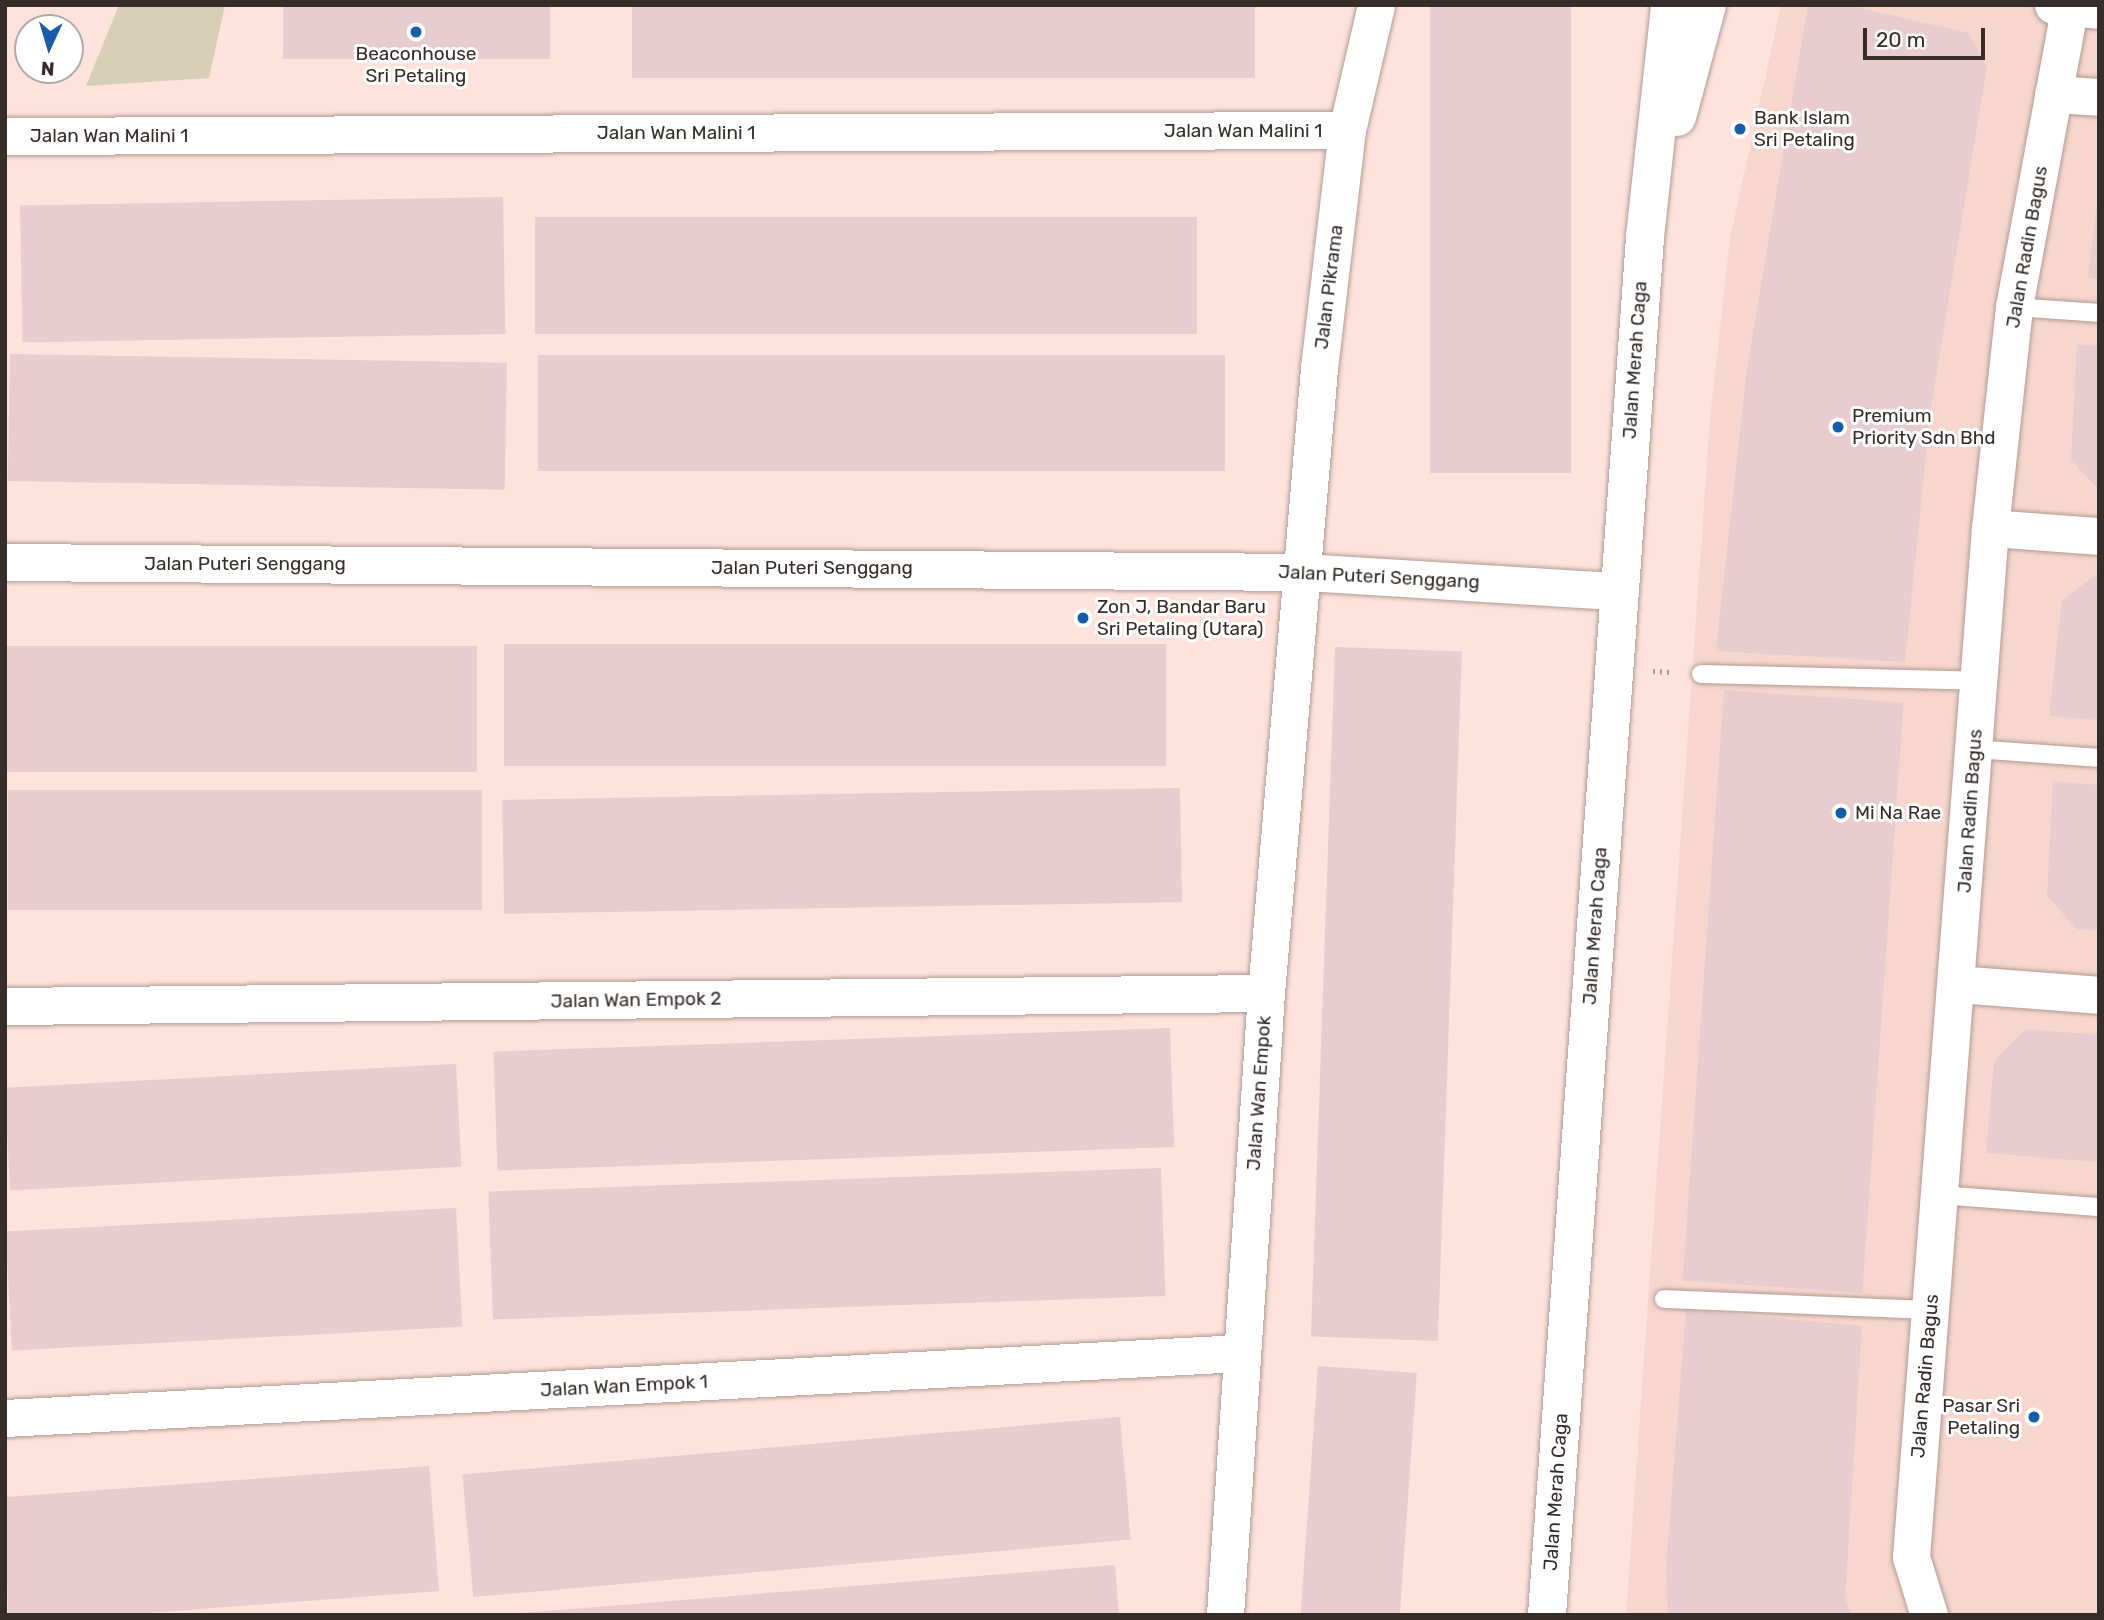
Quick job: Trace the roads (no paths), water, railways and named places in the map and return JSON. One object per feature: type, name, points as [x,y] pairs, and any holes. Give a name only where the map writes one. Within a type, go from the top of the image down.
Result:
[{"type":"street","name":"Jalan Pikrama","points":[[1304,572],[1319,368],[1347,130],[1376,5]]},
{"type":"street","name":"Jalan Merah Caga","points":[[1547,1615],[1645,237],[1670,5]]},
{"type":"street","name":"Jalan Merah Caga","points":[[1645,237],[1707,5]]},
{"type":"street","name":"Jalan Radin Bagus","points":[[1929,1615],[1911,1557],[1990,528],[2014,307],[2053,94],[2073,7]]},
{"type":"street","points":[[2053,94],[2099,97]]},
{"type":"street","name":"Jalan Wan Malini 1","points":[[5,136],[1347,130]]},
{"type":"street","points":[[1990,528],[2099,536]]},
{"type":"street","name":"Jalan Puteri Senggang","points":[[5,562],[1304,572],[1619,591]]},
{"type":"street","name":"Jalan Wan Empok","points":[[1225,1615],[1266,993],[1304,572]]},
{"type":"street","points":[[1957,984],[2099,995]]},
{"type":"street","name":"Jalan Wan Empok 2","points":[[5,1006],[1266,993]]},
{"type":"street","name":"Jalan Wan Empok 1","points":[[5,1418],[1242,1353]]},
{"type":"lane","points":[[2014,307],[2099,313]]},
{"type":"lane","points":[[1701,674],[1979,681]]},
{"type":"lane","points":[[1974,749],[2099,758]]},
{"type":"lane","points":[[1940,1195],[2099,1207]]},
{"type":"lane","points":[[1664,1299],[1931,1310]]},
{"type":"place","name":"Beaconhouse Sri Petaling","points":[[416,32]]},
{"type":"place","name":"Bank Islam Sri Petaling","points":[[1740,129]]},
{"type":"place","name":"Premium Priority Sdn Bhd","points":[[1838,427]]},
{"type":"place","name":"Zon J, Bandar Baru Sri Petaling (Utara)","points":[[1083,618]]},
{"type":"place","name":"Mi Na Rae","points":[[1841,813]]},
{"type":"place","name":"Pasar Sri Petaling","points":[[2034,1417]]}]
